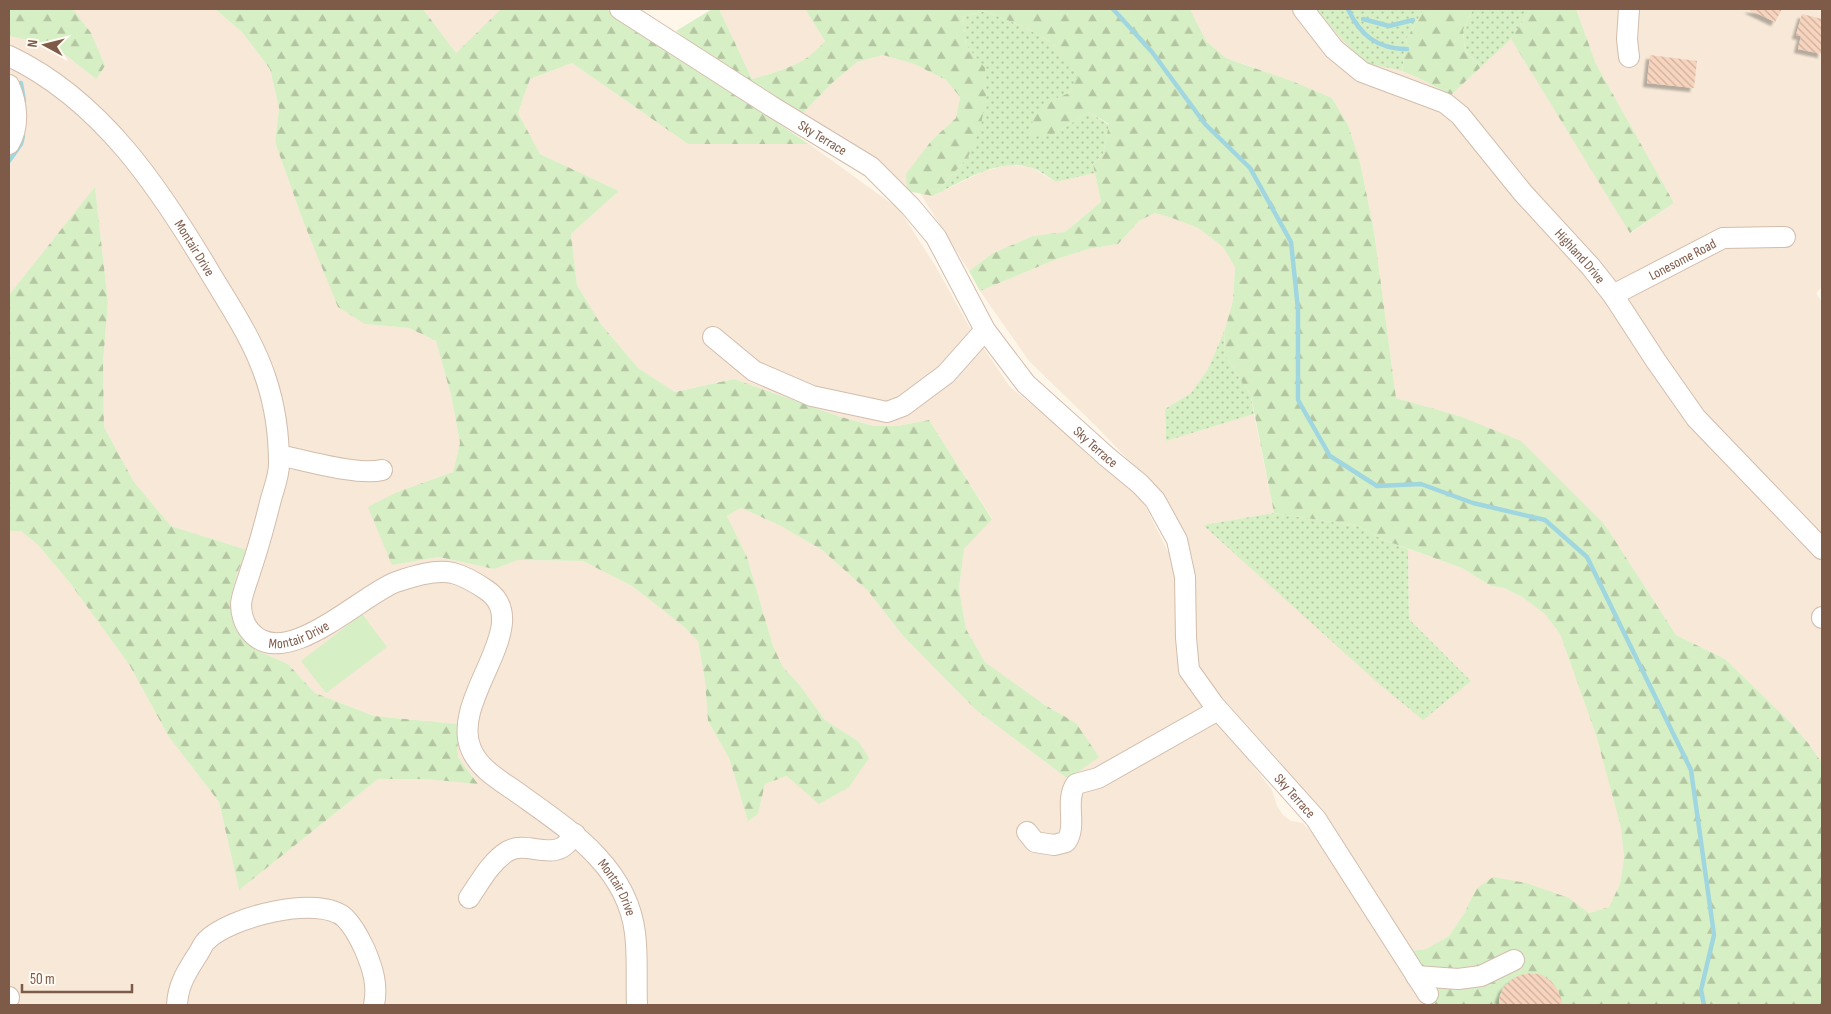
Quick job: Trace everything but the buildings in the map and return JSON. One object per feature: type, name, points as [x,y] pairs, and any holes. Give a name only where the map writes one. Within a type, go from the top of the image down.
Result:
[{"type":"street","name":"Sky Terrace","points":[[620,9],[870,167],[910,206],[936,237],[985,330],[1026,384],[1140,484],[1155,500],[1177,540],[1185,577],[1186,638],[1190,670],[1218,710],[1316,820],[1428,994]]},
{"type":"street","name":"Highland Drive","points":[[1303,9],[1334,49],[1362,72],[1445,103],[1460,114],[1523,193],[1591,267],[1703,426],[1822,549]]},
{"type":"street","points":[[1629,57],[1627,39],[1630,9]]},
{"type":"street","name":"Montair Drive","points":[[9,56],[29,66],[80,102],[116,137],[165,201],[248,335],[266,380],[278,431],[280,470],[241,601],[244,621],[251,633],[266,642],[292,643],[308,636],[394,582],[431,572],[454,573],[476,583],[492,594],[500,605],[503,623],[498,642],[469,709],[466,726],[471,750],[487,771],[580,838],[614,876],[628,904],[635,932],[637,1005]]},
{"type":"street","points":[[9,85],[14,97],[16,122],[14,135],[9,144]]},
{"type":"street","name":"Lonesome Road","points":[[1613,296],[1723,238],[1785,237]]},
{"type":"street","points":[[713,338],[754,371],[812,396],[887,412],[904,406],[946,374],[985,330]]},
{"type":"street","points":[[279,455],[329,466],[360,470],[382,470]]},
{"type":"street","points":[[1027,832],[1035,842],[1054,844],[1066,842],[1070,837],[1070,805],[1073,788],[1076,784],[1098,778],[1218,710]]},
{"type":"street","points":[[469,898],[492,866],[510,850],[520,848],[552,850],[560,848],[575,834]]},
{"type":"street","points":[[177,1005],[179,989],[185,973],[206,941],[217,932],[234,924],[257,917],[282,911],[311,908],[328,910],[344,918],[358,936],[371,964],[376,981],[377,991],[374,1005]]},
{"type":"street","points":[[1416,976],[1458,979],[1481,976],[1514,960]]},
{"type":"shaded area","points":[[73,9],[215,9],[242,32],[270,69],[279,108],[275,142],[302,218],[320,260],[365,324],[409,328],[436,341],[451,395],[460,443],[453,472],[397,492],[392,565],[439,557],[494,569],[518,560],[583,561],[632,586],[683,626],[698,641],[705,681],[708,721],[729,758],[748,820],[758,814],[765,784],[787,776],[858,741],[825,720],[798,683],[783,667],[773,646],[747,557],[727,516],[741,508],[781,526],[822,550],[868,591],[903,636],[976,710],[1068,779],[1076,723],[1045,705],[985,662],[966,629],[959,589],[964,549],[992,518],[929,420],[897,426],[874,426],[841,417],[734,379],[675,392],[638,368],[600,323],[577,285],[571,234],[619,191],[540,154],[518,113],[530,79],[572,63],[688,144],[809,144],[899,209],[936,267],[970,328],[1010,387],[1051,420],[1093,460],[1142,499],[1175,566],[1177,652],[1188,682],[1272,790],[1277,806],[1283,815],[1291,821],[1303,823],[1332,856],[1341,844],[1278,759],[1209,683],[1196,664],[1193,561],[1184,533],[1163,497],[1100,430],[1029,361],[980,291],[1057,259],[1088,249],[1118,244],[1139,221],[1155,213],[1198,228],[1223,247],[1235,267],[1233,300],[1225,329],[1208,369],[1191,393],[1165,409],[1166,441],[1254,414],[1274,513],[1203,525],[1471,681],[1409,619],[1408,549],[1462,568],[1491,586],[1504,588],[1522,597],[1545,614],[1560,634],[1596,735],[1621,828],[1624,858],[1620,884],[1609,907],[1589,913],[1569,898],[1476,889],[1465,912],[1449,936],[1426,949],[1392,954],[1429,1005],[9,1005],[9,531],[21,531],[38,545],[70,583],[130,666],[169,737],[219,802],[239,890],[378,779],[426,779],[478,783],[458,757],[457,724],[374,716],[315,693],[288,664],[256,650],[236,631],[230,602],[237,573],[247,550],[171,526],[134,482],[104,427],[103,362],[108,303],[95,188],[9,295],[9,36],[54,46],[96,79],[91,33]]},
{"type":"shaded area","points":[[423,9],[501,9],[456,53]]},
{"type":"shaded area","points":[[719,9],[805,9],[825,41],[815,54],[789,68],[752,79]]},
{"type":"shaded area","points":[[1190,9],[1316,9],[1350,47],[1367,62],[1392,67],[1423,80],[1451,95],[1511,39],[1631,233],[1674,203],[1596,64],[1576,9],[1822,9],[1822,287],[1816,293],[1822,302],[1822,763],[1791,723],[1725,659],[1676,635],[1605,525],[1459,416],[1396,398],[1374,231],[1360,162],[1348,125],[1332,98],[1226,58],[1206,41]]},
{"type":"shaded area","points":[[883,55],[914,64],[946,80],[960,97],[956,118],[932,140],[907,191],[801,115],[832,83],[857,62]]},
{"type":"shaded area","points":[[1008,165],[1030,167],[1056,182],[1095,173],[1101,202],[1065,232],[1033,236],[993,253],[969,271],[920,193],[933,196],[982,172]]},
{"type":"green space","points":[[9,9],[73,9],[91,33],[105,66],[96,79],[54,46],[9,36]]},
{"type":"green space","points":[[215,9],[423,9],[456,53],[501,9],[606,9],[809,144],[688,144],[572,63],[530,79],[518,113],[540,154],[619,191],[571,234],[577,285],[600,323],[638,368],[675,392],[734,379],[841,417],[874,426],[897,426],[929,420],[992,519],[964,549],[959,589],[966,629],[985,662],[1045,705],[1076,723],[1099,757],[1068,779],[976,710],[903,636],[868,591],[822,550],[781,526],[741,508],[727,516],[747,557],[773,646],[783,667],[798,683],[825,720],[858,741],[869,758],[849,787],[819,804],[787,776],[765,784],[758,814],[748,821],[729,758],[708,721],[705,681],[698,641],[683,626],[632,586],[583,561],[518,560],[494,569],[439,557],[392,565],[368,507],[397,492],[453,472],[460,443],[451,395],[436,341],[409,328],[365,324],[338,307],[302,218],[275,142],[279,108],[270,69],[242,32]]},
{"type":"green space","points":[[712,9],[719,9],[752,79],[783,70],[801,62],[825,41],[805,9],[1190,9],[1206,41],[1226,58],[1294,82],[1332,98],[1348,125],[1360,162],[1374,231],[1396,398],[1459,416],[1521,441],[1605,525],[1676,635],[1725,659],[1791,723],[1822,763],[1822,1005],[1429,1005],[1392,954],[1426,949],[1449,936],[1465,912],[1476,889],[1493,877],[1526,883],[1569,898],[1589,913],[1609,907],[1620,884],[1624,858],[1621,828],[1596,735],[1560,634],[1545,614],[1522,597],[1504,588],[1491,586],[1462,568],[1384,540],[1358,526],[1274,513],[1251,396],[1224,353],[1225,329],[1233,300],[1235,267],[1223,247],[1198,228],[1155,213],[1139,221],[1118,244],[1088,249],[1057,259],[980,291],[969,271],[993,253],[1033,236],[1065,232],[1101,202],[1093,164],[1103,154],[1109,124],[1089,112],[1054,134],[1030,135],[1034,113],[1050,101],[1069,93],[1079,74],[1051,42],[1022,26],[985,11],[963,17],[966,45],[985,68],[986,99],[980,129],[968,157],[933,196],[907,191],[906,174],[932,140],[956,118],[960,97],[946,80],[914,64],[883,55],[857,62],[832,83],[801,115],[722,69],[676,31]]},
{"type":"green space","points":[[1317,9],[1424,9],[1407,38],[1402,71],[1368,63],[1363,60],[1341,38]]},
{"type":"green space","points":[[1424,9],[1473,9],[1463,30],[1465,51],[1481,67],[1451,95],[1402,71],[1407,38]]},
{"type":"green space","points":[[1473,9],[1531,9],[1511,39],[1481,67],[1465,51],[1463,30]]},
{"type":"green space","points":[[1531,9],[1576,9],[1596,64],[1674,203],[1630,233],[1511,39]]},
{"type":"green space","points":[[985,11],[1022,26],[1051,42],[1080,74],[1069,93],[1050,101],[1030,134],[1054,134],[1089,112],[1109,125],[1103,154],[1093,164],[1095,173],[1056,182],[1029,167],[1004,166],[979,173],[933,196],[968,157],[985,69],[966,45],[963,17]]},
{"type":"green space","points":[[95,187],[108,303],[103,362],[104,427],[134,482],[171,526],[247,550],[237,573],[230,602],[236,630],[256,650],[288,664],[315,693],[374,716],[457,724],[458,757],[478,784],[426,779],[378,779],[239,890],[219,802],[169,737],[130,666],[70,583],[38,545],[21,531],[9,531],[9,295]]},
{"type":"green space","points":[[1225,329],[1224,353],[1251,396],[1254,414],[1166,441],[1165,409],[1191,393],[1208,369]]},
{"type":"green space","points":[[1274,513],[1358,526],[1384,540],[1408,549],[1409,619],[1471,681],[1423,720],[1378,683],[1203,525]]},
{"type":"green space","points":[[362,614],[387,647],[326,693],[301,661]]},
{"type":"waterway","points":[[1113,9],[1152,52],[1205,124],[1250,168],[1291,242],[1298,309],[1298,400],[1330,456],[1377,486],[1421,484],[1473,503],[1545,520],[1587,557],[1691,770],[1714,935],[1701,990],[1704,1005]]},
{"type":"waterway","points":[[1348,9],[1358,26],[1371,39],[1387,46],[1407,49]]},
{"type":"waterway","points":[[1363,19],[1389,26],[1413,20]]},
{"type":"waterway","points":[[21,83],[24,101]]},
{"type":"waterway","points":[[9,161],[21,144],[23,136]]}]
